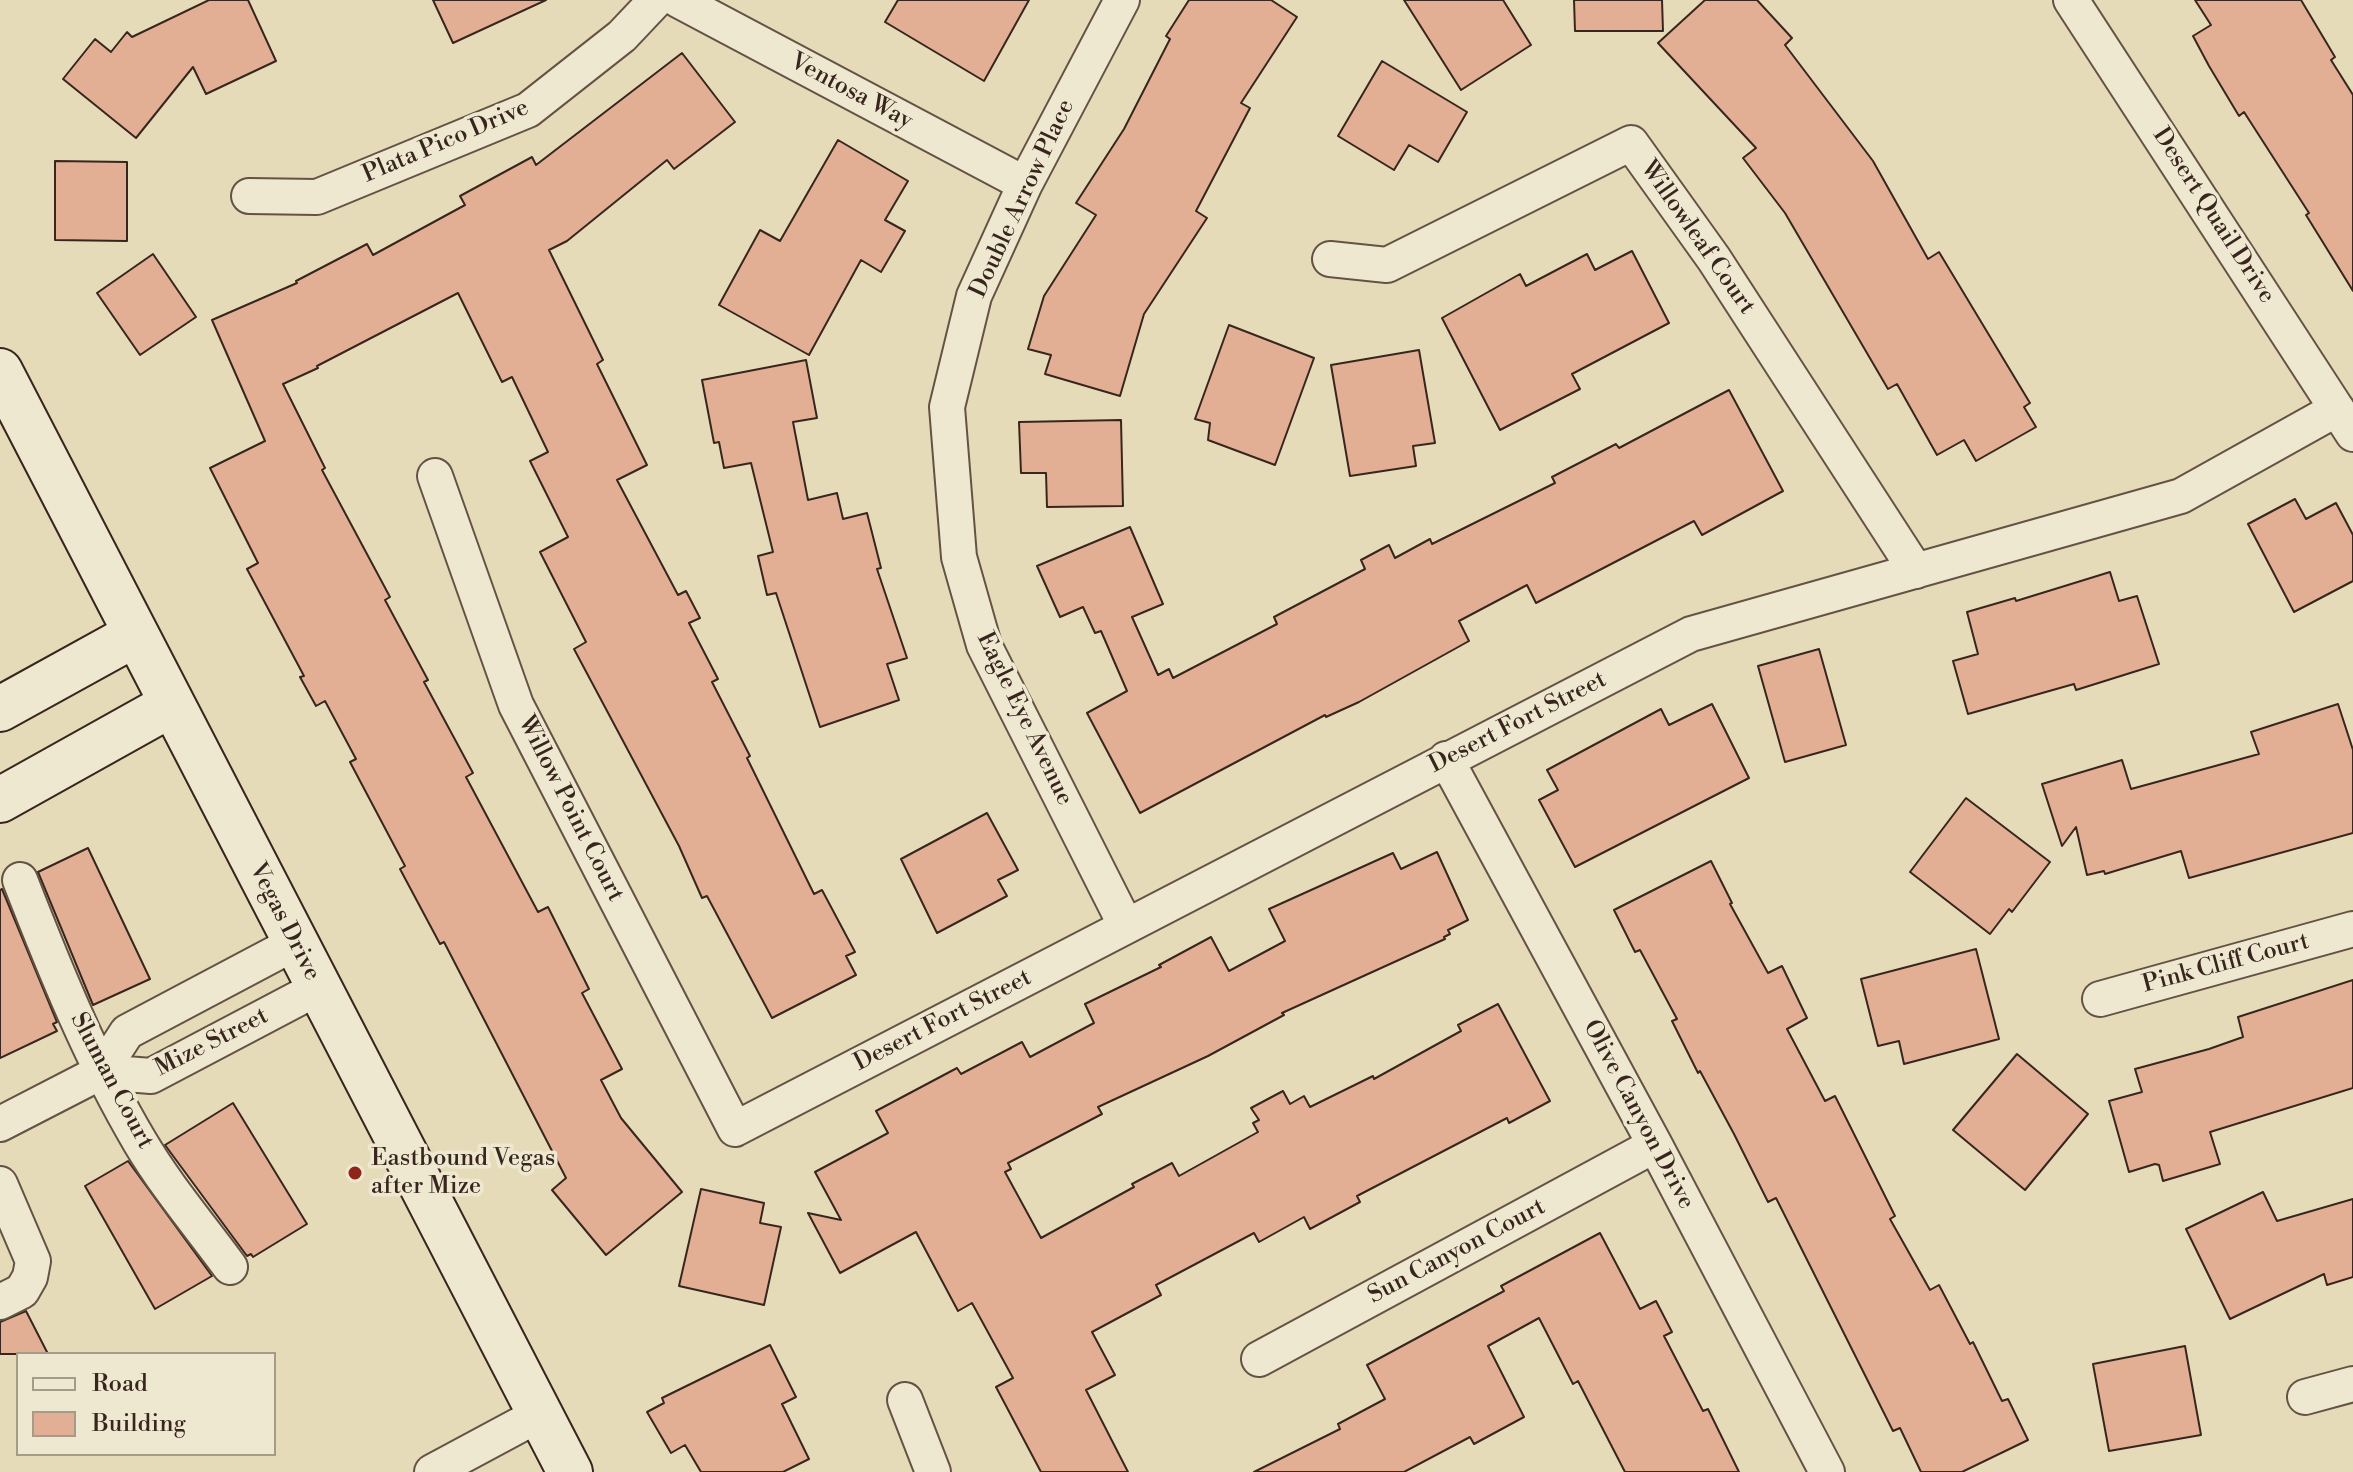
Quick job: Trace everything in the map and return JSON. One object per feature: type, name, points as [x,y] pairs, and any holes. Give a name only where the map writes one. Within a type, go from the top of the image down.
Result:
[{"type":"main road","name":"Vegas Drive","points":[[0,371],[570,1472]]},
{"type":"main road","points":[[0,709],[136,634]]},
{"type":"main road","points":[[0,800],[172,704]]},
{"type":"street","name":"Plata Pico Drive","points":[[249,196],[317,197],[528,110],[622,36],[656,0]]},
{"type":"street","name":"Ventosa Way","points":[[678,0],[1025,184]]},
{"type":"street","name":"Double Arrow Place","points":[[947,407],[974,296],[1025,184],[1122,0]]},
{"type":"street","name":"Desert Quail Drive","points":[[2071,0],[2345,422]]},
{"type":"street","name":"Willowleaf Court","points":[[1330,259],[1387,265],[1631,143],[1714,259],[1916,571]]},
{"type":"street","name":"Eagle Eye Avenue","points":[[947,407],[959,557],[984,645],[1126,926]]},
{"type":"street","name":"Desert Fort Street","points":[[735,1129],[1691,634],[2181,496],[2345,422]]},
{"type":"street","name":"Willow Point Court","points":[[435,476],[516,705],[735,1129]]},
{"type":"street","name":"Olive Canyon Drive","points":[[1446,759],[1655,1145],[1827,1472]]},
{"type":"street","name":"Sluman Court","points":[[20,880],[57,974],[101,1072],[142,1146],[230,1267]]},
{"type":"street","name":"Pink Cliff Court","points":[[2100,999],[2353,929]]},
{"type":"street","name":"Mize Street","points":[[0,1124],[101,1072],[127,1032],[295,943]]},
{"type":"street","name":"Mize Street","points":[[101,1072],[151,1076],[318,988]]},
{"type":"street","name":"Sun Canyon Court","points":[[1259,1359],[1655,1145]]},
{"type":"street","points":[[0,1184],[33,1261],[30,1277],[22,1291],[0,1302]]},
{"type":"street","points":[[2305,1397],[2353,1384]]},
{"type":"street","points":[[905,1400],[933,1472]]},
{"type":"street","points":[[432,1472],[540,1414]]},
{"type":"building","points":[[209,0],[248,0],[276,61],[206,94],[193,67],[136,138],[63,79],[95,39],[111,52],[127,32],[132,37]]},
{"type":"building","points":[[433,0],[546,0],[453,43]]},
{"type":"building","points":[[898,0],[1029,0],[984,81],[885,22]]},
{"type":"building","points":[[1189,0],[1271,0],[1297,17],[1241,103],[1250,108],[1196,211],[1207,218],[1144,314],[1120,396],[1045,374],[1051,355],[1028,349],[1044,296],[1096,215],[1076,203],[1124,129],[1170,39],[1166,36]]},
{"type":"building","points":[[1404,0],[1503,0],[1531,45],[1461,90]]},
{"type":"building","points":[[1574,0],[1662,0],[1663,31],[1575,31]]},
{"type":"building","points":[[1705,0],[1757,0],[1792,38],[1785,45],[1873,161],[1928,259],[1939,252],[2030,403],[2024,407],[2036,427],[1976,461],[1964,440],[1937,455],[1897,384],[1888,389],[1785,213],[1743,158],[1756,148],[1658,43]]},
{"type":"building","points":[[2195,0],[2301,0],[2335,57],[2331,60],[2353,95],[2353,291],[2306,215],[2309,213],[2244,112],[2239,116],[2209,66],[2193,36],[2211,25]]},
{"type":"building","points":[[682,53],[735,122],[674,169],[667,160],[567,241],[549,250],[603,360],[597,364],[647,465],[617,480],[678,595],[686,591],[700,618],[689,623],[718,679],[712,682],[814,894],[822,890],[855,952],[846,956],[856,975],[772,1018],[707,896],[702,898],[679,846],[574,649],[586,642],[540,552],[568,537],[530,461],[548,452],[512,377],[502,382],[458,293],[283,384],[325,468],[322,470],[390,597],[385,600],[428,680],[424,682],[473,773],[466,777],[538,912],[548,907],[589,989],[582,993],[622,1069],[601,1080],[621,1118],[682,1192],[606,1255],[552,1190],[566,1178],[444,942],[440,944],[400,869],[405,866],[350,762],[356,759],[325,701],[316,706],[300,677],[304,676],[247,569],[258,563],[210,468],[265,441],[212,320],[297,283],[367,244],[373,255],[465,205],[460,196],[532,157],[536,165]]},
{"type":"building","points":[[1382,61],[1467,112],[1438,162],[1409,145],[1394,170],[1338,136]]},
{"type":"building","points":[[838,140],[908,181],[885,220],[905,231],[881,272],[861,260],[809,355],[719,305],[760,230],[780,241]]},
{"type":"building","points":[[55,161],[127,162],[127,241],[55,240]]},
{"type":"building","points":[[1632,251],[1669,323],[1572,374],[1580,389],[1500,430],[1442,318],[1520,274],[1526,286],[1587,254],[1595,270]]},
{"type":"building","points":[[153,254],[196,317],[140,355],[97,293]]},
{"type":"building","points":[[1229,325],[1314,358],[1275,465],[1208,440],[1210,423],[1195,419]]},
{"type":"building","points":[[1419,350],[1435,443],[1413,446],[1416,466],[1350,476],[1331,365]]},
{"type":"building","points":[[806,360],[817,418],[793,422],[808,500],[837,493],[843,519],[867,513],[881,568],[877,569],[907,658],[887,664],[899,700],[820,727],[776,593],[767,595],[758,556],[773,552],[751,463],[724,468],[719,442],[714,443],[702,380]]},
{"type":"building","points":[[1729,390],[1783,491],[1702,535],[1694,521],[1536,603],[1527,585],[1459,621],[1469,641],[1359,702],[1325,715],[1140,813],[1087,713],[1127,691],[1101,631],[1095,633],[1083,607],[1060,617],[1037,566],[1130,527],[1163,604],[1132,617],[1158,675],[1169,669],[1173,678],[1277,624],[1274,617],[1365,569],[1361,560],[1389,545],[1395,558],[1430,539],[1432,544],[1555,483],[1552,477],[1616,444],[1619,448]]},
{"type":"building","points":[[1121,420],[1123,506],[1047,507],[1046,473],[1021,473],[1019,422]]},
{"type":"building","points":[[2295,499],[2306,519],[2336,503],[2353,535],[2353,581],[2294,612],[2248,524]]},
{"type":"building","points":[[2110,572],[2119,601],[2137,596],[2159,664],[2076,690],[2074,684],[1968,714],[1953,661],[1978,654],[1967,612],[2015,598],[2016,601]]},
{"type":"building","points":[[1819,649],[1846,745],[1785,762],[1758,666]]},
{"type":"building","points":[[1712,704],[1749,778],[1575,867],[1539,800],[1558,790],[1547,770],[1661,709],[1669,725]]},
{"type":"building","points":[[2338,704],[2353,750],[2353,833],[2189,878],[2181,851],[2105,874],[2104,871],[2087,875],[2076,827],[2062,846],[2042,784],[2122,760],[2131,789],[2259,754],[2251,732]]},
{"type":"building","points":[[1966,798],[2050,862],[2012,912],[2009,909],[1990,934],[1910,872]]},
{"type":"building","points":[[987,813],[1018,870],[998,880],[1007,896],[937,933],[901,859]]},
{"type":"building","points":[[88,848],[150,979],[93,1005],[38,872]]},
{"type":"building","points":[[1437,852],[1468,920],[1448,930],[1450,934],[1445,939],[1282,1013],[1284,1015],[1208,1056],[1098,1107],[1102,1114],[1008,1163],[1011,1169],[1005,1172],[1041,1238],[1172,1163],[1179,1176],[1258,1132],[1253,1123],[1259,1120],[1251,1108],[1283,1091],[1290,1104],[1304,1096],[1310,1107],[1373,1076],[1374,1079],[1461,1031],[1458,1025],[1498,1004],[1550,1101],[1509,1123],[1507,1118],[1357,1196],[1360,1202],[1310,1229],[1304,1217],[1259,1242],[1254,1233],[1156,1285],[1161,1295],[1092,1332],[1115,1375],[1086,1390],[1128,1472],[1041,1472],[996,1387],[1013,1378],[972,1303],[958,1311],[916,1232],[840,1273],[808,1213],[841,1220],[815,1172],[888,1133],[876,1111],[957,1068],[961,1074],[1022,1042],[1030,1057],[1094,1023],[1085,1004],[1161,967],[1159,965],[1211,937],[1229,971],[1285,941],[1269,909],[1393,853],[1401,869]]},
{"type":"building","points":[[1711,861],[1730,904],[1768,973],[1782,966],[1807,1018],[1787,1029],[1825,1101],[1835,1096],[1895,1216],[1890,1219],[1930,1290],[1939,1285],[1970,1344],[1973,1342],[2002,1401],[2008,1399],[2028,1440],[1962,1472],[1921,1472],[1900,1428],[1893,1431],[1776,1198],[1768,1202],[1672,1021],[1677,1019],[1640,950],[1635,952],[1614,910]]},
{"type":"building","points":[[0,890],[57,1022],[53,1024],[57,1031],[0,1058]]},
{"type":"building","points":[[1976,949],[1999,1039],[1904,1064],[1899,1041],[1878,1046],[1861,979]]},
{"type":"building","points":[[2353,980],[2353,1088],[2210,1132],[2220,1164],[2163,1181],[2159,1165],[2129,1172],[2109,1101],[2142,1092],[2135,1069],[2243,1037],[2238,1017]]},
{"type":"building","points":[[2017,1054],[2088,1114],[2025,1190],[1953,1130]]},
{"type":"building","points":[[233,1103],[307,1224],[253,1257],[251,1254],[247,1256],[165,1145]]},
{"type":"building","points":[[128,1161],[212,1276],[155,1309],[85,1186]]},
{"type":"building","points":[[701,1189],[764,1203],[760,1223],[781,1227],[764,1305],[679,1286]]},
{"type":"building","points":[[2263,1192],[2277,1221],[2353,1199],[2353,1277],[2327,1285],[2324,1274],[2230,1319],[2186,1229]]},
{"type":"building","points":[[1600,1233],[1640,1309],[1656,1301],[1672,1332],[1664,1336],[1703,1411],[1708,1409],[1739,1472],[1625,1472],[1578,1381],[1573,1384],[1539,1318],[1488,1346],[1524,1417],[1474,1444],[1470,1437],[1404,1472],[1254,1472],[1340,1429],[1338,1424],[1385,1399],[1367,1365],[1504,1291],[1501,1286]]},
{"type":"building","points":[[26,1311],[47,1352],[0,1354],[0,1322]]},
{"type":"building","points":[[770,1345],[796,1397],[782,1404],[809,1459],[783,1472],[701,1472],[685,1445],[671,1453],[647,1412],[664,1403],[662,1398]]},
{"type":"building","points":[[2185,1346],[2201,1435],[2109,1451],[2093,1364]]},
{"type":"place","name":"Eastbound Vegas after Mize","points":[[355,1173]]}]
